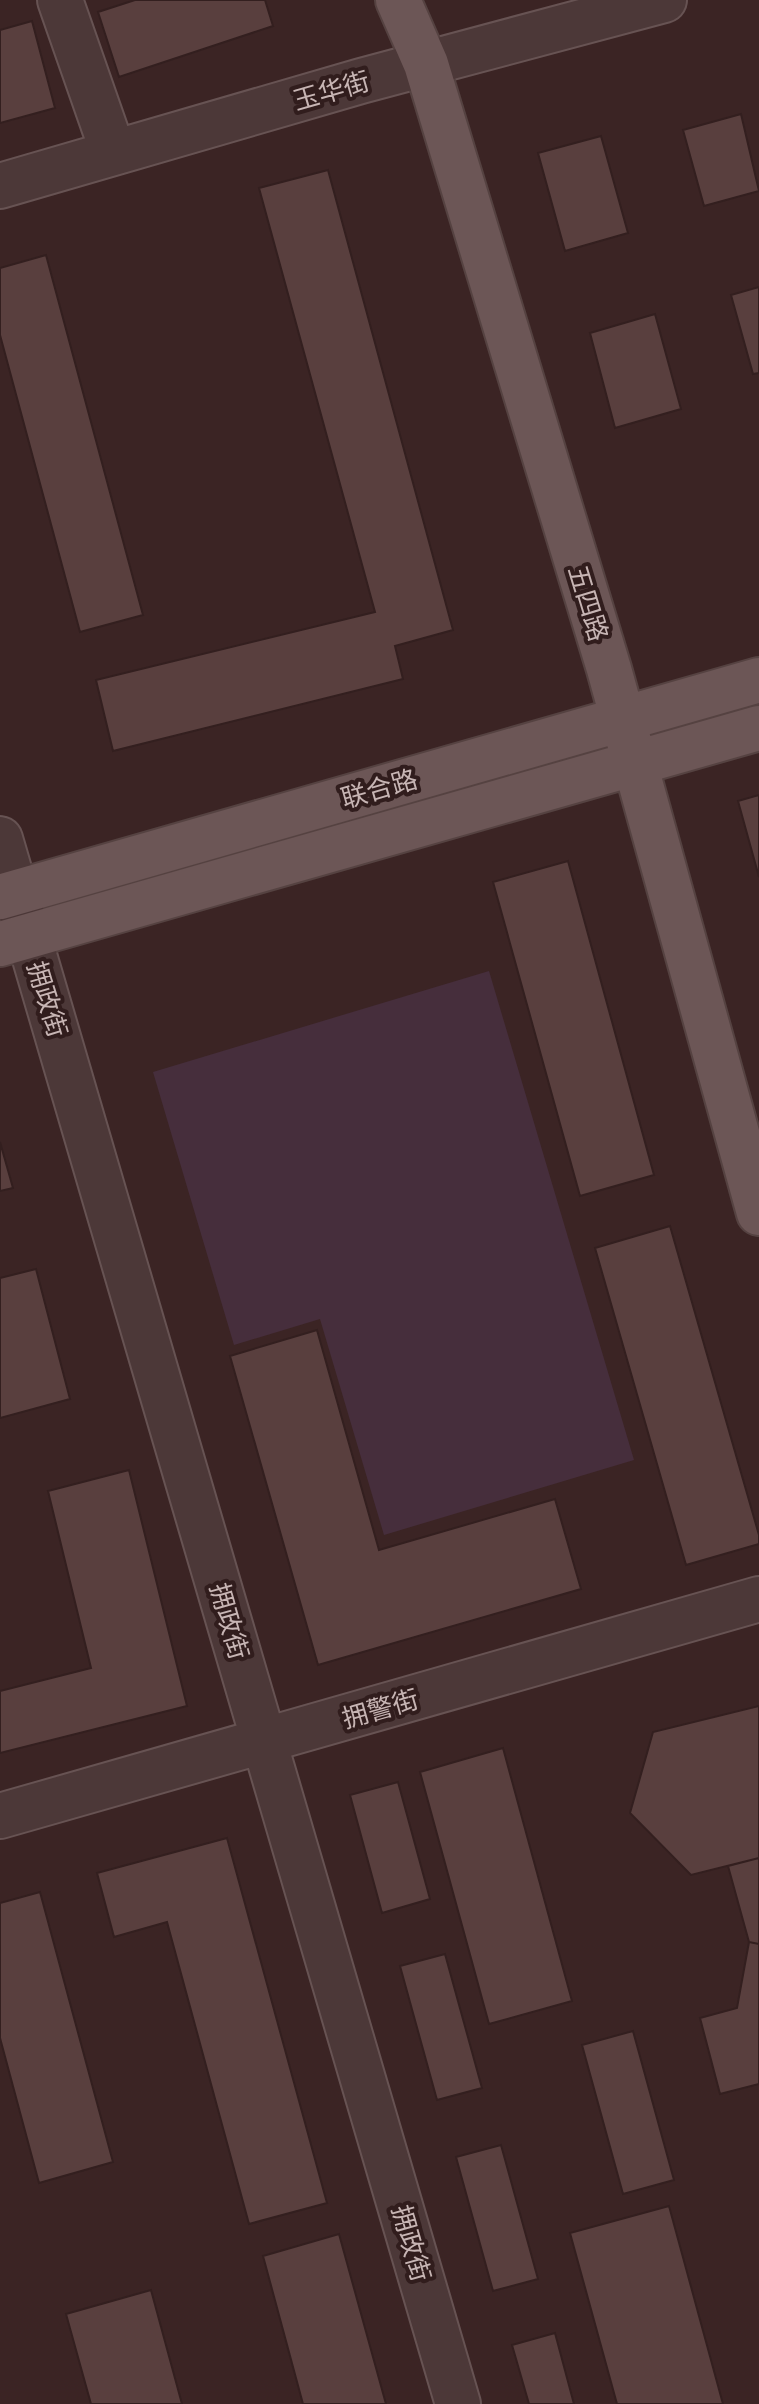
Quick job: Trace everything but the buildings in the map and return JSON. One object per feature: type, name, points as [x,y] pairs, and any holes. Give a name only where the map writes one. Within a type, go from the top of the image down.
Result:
[{"type":"main road","name":"五四路","points":[[398,0],[426,64],[623,719],[759,1213]]},
{"type":"main road","name":"联合路","points":[[8,895],[759,680]]},
{"type":"main road","name":"联合路","points":[[14,940],[759,728]]},
{"type":"street","points":[[60,0],[113,152]]},
{"type":"street","name":"玉华街","points":[[0,186],[426,64],[664,0]]},
{"type":"street","name":"拥政街","points":[[0,839],[14,940],[265,1740],[458,2404]]},
{"type":"street","name":"拥警街","points":[[0,1816],[759,1599]]},
{"type":"shaded area","points":[[489,971],[634,1460],[384,1535],[320,1319],[234,1345],[153,1072]]}]
